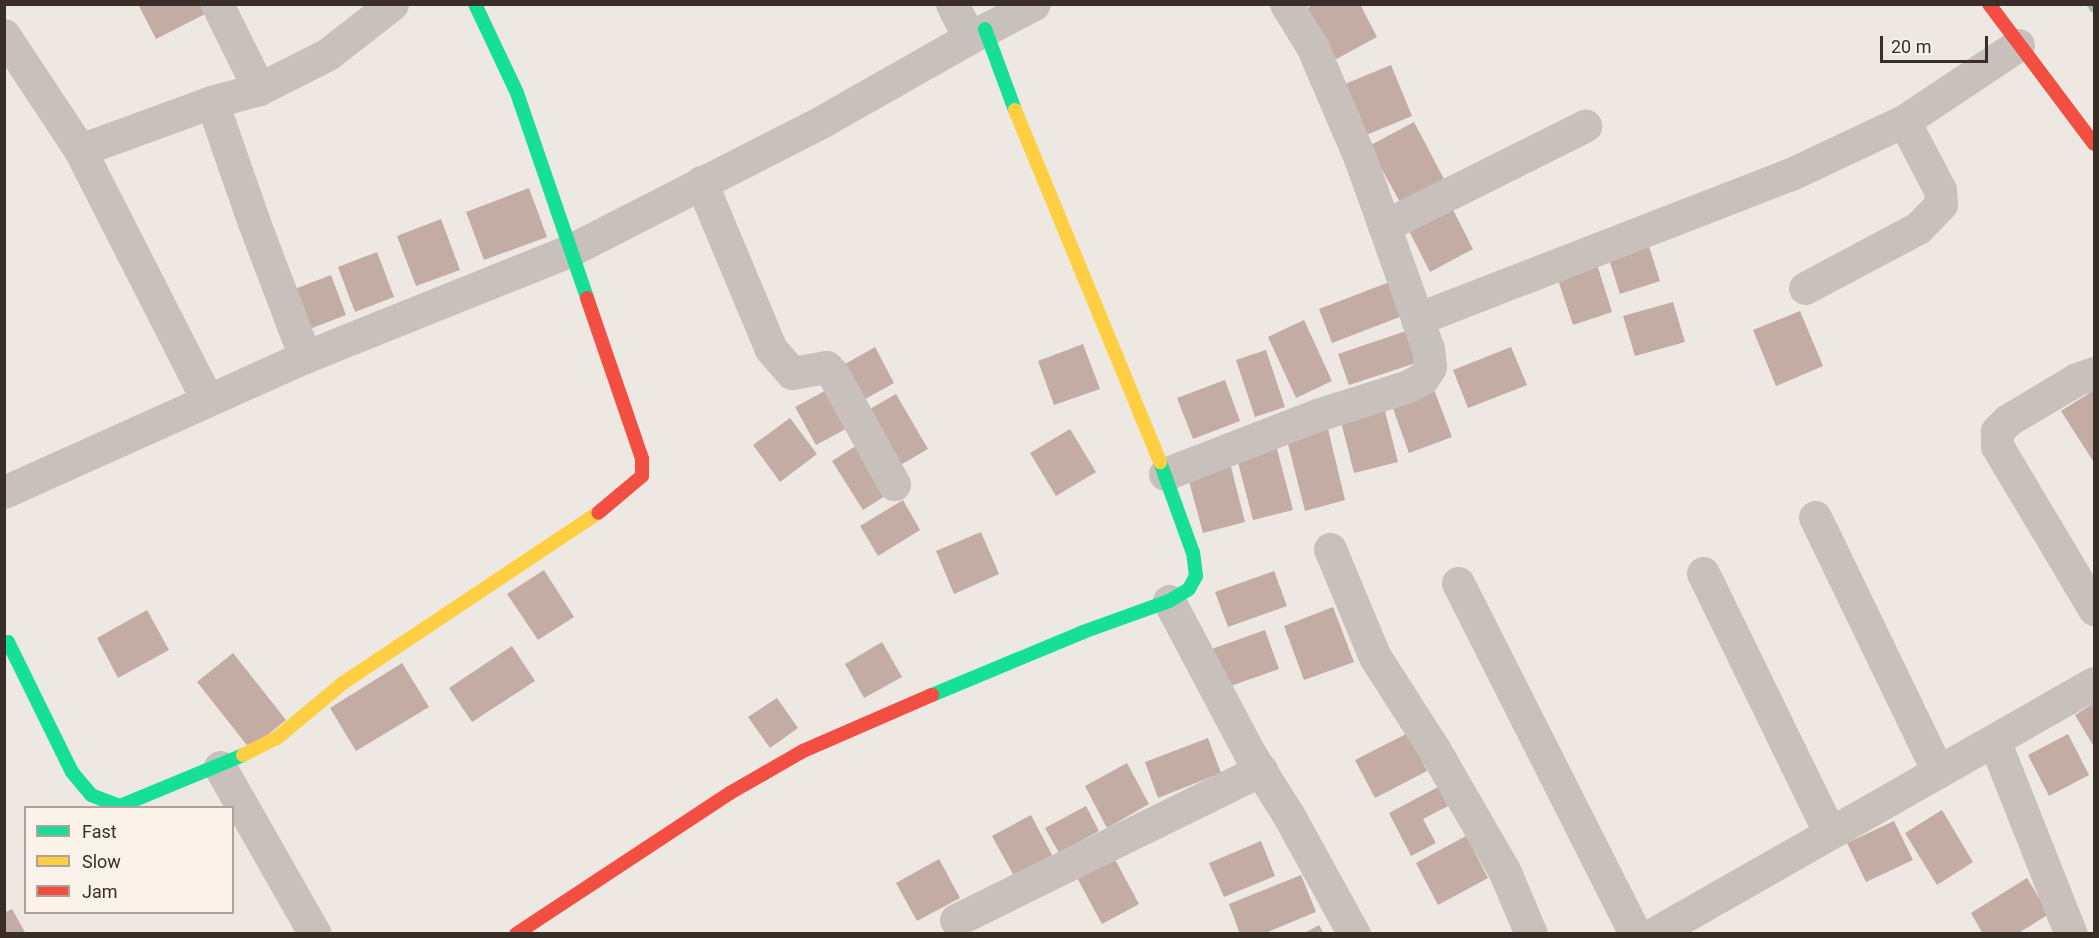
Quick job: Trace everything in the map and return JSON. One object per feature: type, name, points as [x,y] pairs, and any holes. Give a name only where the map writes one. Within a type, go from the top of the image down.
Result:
[{"type":"street","points":[[217,4],[259,89]]},
{"type":"street","points":[[80,150],[212,102],[259,89],[328,54],[392,4]]},
{"type":"street","points":[[4,643],[8,642],[72,772],[90,795],[120,806],[220,767],[277,738],[343,683],[614,502],[642,476],[642,459],[569,251],[517,93],[476,4]]},
{"type":"street","points":[[516,933],[730,793],[803,751],[993,668],[1169,601],[1189,589],[1196,576],[1193,553],[1165,474],[1025,138],[977,33],[952,4]]},
{"type":"street","points":[[4,492],[304,357],[569,251],[821,122],[977,33],[1034,4]]},
{"type":"street","points":[[1165,474],[1317,415],[1406,387],[1423,378],[1430,367],[1428,349],[1360,158],[1316,56],[1286,4]]},
{"type":"street","points":[[1989,4],[2094,144]]},
{"type":"street","points":[[4,35],[80,150],[207,399]]},
{"type":"street","points":[[1417,319],[1789,175],[1904,121],[2018,45]]},
{"type":"street","points":[[212,102],[304,357]]},
{"type":"street","points":[[1805,288],[1918,228],[1941,204],[1940,190],[1904,121]]},
{"type":"street","points":[[1384,226],[1585,126]]},
{"type":"street","points":[[701,182],[771,348],[792,373],[825,367],[833,374],[894,484]]},
{"type":"street","points":[[2094,373],[2076,380],[2008,420],[1997,431],[1997,446],[2094,609]]},
{"type":"street","points":[[1815,517],[1938,772]]},
{"type":"street","points":[[1330,549],[1375,657],[1434,749],[1504,870],[1531,933]]},
{"type":"street","points":[[1703,573],[1830,833]]},
{"type":"street","points":[[1458,583],[1635,933]]},
{"type":"street","points":[[1169,601],[1261,770],[1354,933]]},
{"type":"street","points":[[1653,933],[2094,683]]},
{"type":"street","points":[[1994,740],[2071,933]]},
{"type":"street","points":[[220,767],[315,933]]},
{"type":"street","points":[[956,920],[1261,770]]},
{"type":"building","points":[[138,4],[208,4],[211,11],[156,39]]},
{"type":"building","points":[[1314,4],[1360,4],[1377,37],[1331,62],[1304,10]]},
{"type":"building","points":[[1391,65],[1412,116],[1366,135],[1345,84]]},
{"type":"building","points":[[1414,122],[1445,181],[1401,204],[1369,146]]},
{"type":"building","points":[[529,188],[547,237],[484,260],[466,212]]},
{"type":"building","points":[[1449,202],[1473,249],[1430,272],[1406,225]]},
{"type":"building","points":[[441,219],[460,270],[416,286],[397,236]]},
{"type":"building","points":[[1648,243],[1660,281],[1620,294],[1608,256]]},
{"type":"building","points":[[377,252],[394,297],[355,312],[338,267]]},
{"type":"building","points":[[1596,261],[1612,312],[1573,325],[1556,274]]},
{"type":"building","points":[[331,275],[346,315],[307,330],[292,290]]},
{"type":"building","points":[[1392,281],[1405,315],[1332,343],[1319,309]]},
{"type":"building","points":[[1673,302],[1685,342],[1635,356],[1623,316]]},
{"type":"building","points":[[1800,311],[1823,366],[1776,386],[1753,330]]},
{"type":"building","points":[[1304,320],[1332,381],[1296,398],[1268,337]]},
{"type":"building","points":[[1409,330],[1419,362],[1349,385],[1338,354]]},
{"type":"building","points":[[1083,344],[1100,389],[1054,405],[1038,361]]},
{"type":"building","points":[[875,347],[894,383],[858,403],[838,368]]},
{"type":"building","points":[[1511,347],[1527,385],[1468,408],[1453,370]]},
{"type":"building","points":[[1266,350],[1285,407],[1255,417],[1236,360]]},
{"type":"building","points":[[1225,380],[1240,421],[1193,439],[1177,398]]},
{"type":"building","points":[[834,386],[855,424],[816,445],[795,407]]},
{"type":"building","points":[[1433,387],[1452,437],[1409,453],[1391,403]]},
{"type":"building","points":[[2094,390],[2094,460],[2093,461],[2061,411]]},
{"type":"building","points":[[896,394],[928,449],[890,471],[858,416]]},
{"type":"building","points":[[1383,403],[1398,462],[1354,473],[1339,414]]},
{"type":"building","points":[[790,418],[817,454],[780,482],[753,445]]},
{"type":"building","points":[[1070,429],[1096,472],[1056,496],[1030,453]]},
{"type":"building","points":[[1328,429],[1345,500],[1305,511],[1287,440]]},
{"type":"building","points":[[862,442],[893,491],[863,510],[832,461]]},
{"type":"building","points":[[1277,449],[1293,510],[1253,520],[1237,459]]},
{"type":"building","points":[[1230,463],[1245,522],[1203,533],[1187,474]]},
{"type":"building","points":[[903,500],[920,530],[878,556],[860,526]]},
{"type":"building","points":[[981,532],[999,574],[954,594],[936,551]]},
{"type":"building","points":[[544,570],[574,617],[538,640],[507,594]]},
{"type":"building","points":[[1274,571],[1287,606],[1228,627],[1215,592]]},
{"type":"building","points":[[1333,607],[1354,662],[1304,680],[1284,626]]},
{"type":"building","points":[[147,610],[169,650],[118,678],[97,638]]},
{"type":"building","points":[[1265,630],[1279,669],[1222,689],[1209,650]]},
{"type":"building","points":[[882,642],[902,677],[864,698],[845,664]]},
{"type":"building","points":[[512,646],[535,681],[472,722],[449,688]]},
{"type":"building","points":[[233,653],[286,720],[250,749],[197,682]]},
{"type":"building","points":[[402,663],[429,707],[356,751],[330,708]]},
{"type":"building","points":[[777,698],[798,728],[770,748],[748,717]]},
{"type":"building","points":[[2094,703],[2094,747],[2075,715]]},
{"type":"building","points":[[1408,733],[1427,771],[1375,798],[1355,760]]},
{"type":"building","points":[[2068,734],[2089,775],[2049,796],[2028,755]]},
{"type":"building","points":[[1208,738],[1221,773],[1158,798],[1145,762]]},
{"type":"building","points":[[1127,763],[1149,804],[1107,828],[1085,786]]},
{"type":"building","points":[[1438,787],[1448,806],[1423,819],[1436,843],[1411,856],[1389,813]]},
{"type":"building","points":[[1086,806],[1099,831],[1059,853],[1045,828]]},
{"type":"building","points":[[1942,810],[1973,862],[1937,885],[1905,833]]},
{"type":"building","points":[[1031,815],[1052,855],[1014,876],[992,836]]},
{"type":"building","points":[[1894,821],[1913,860],[1866,882],[1847,843]]},
{"type":"building","points":[[1466,836],[1488,878],[1438,905],[1416,863]]},
{"type":"building","points":[[1261,841],[1275,876],[1224,897],[1209,863]]},
{"type":"building","points":[[1112,854],[1139,904],[1102,924],[1075,874]]},
{"type":"building","points":[[939,859],[960,898],[917,921],[896,883]]},
{"type":"building","points":[[1301,875],[1316,912],[1263,934],[1240,934],[1229,904]]},
{"type":"building","points":[[2027,878],[2049,914],[2017,934],[1983,934],[1971,913]]},
{"type":"building","points":[[12,909],[26,934],[4,934],[4,913]]},
{"type":"building","points":[[1319,925],[1324,934],[1303,934]]},
{"type":"waterway","points":[[2092,4],[2094,8]]},
{"type":"traffic: fast","points":[[475,4],[517,93],[587,298]]},
{"type":"traffic: fast","points":[[985,29],[1015,110]]},
{"type":"traffic: fast","points":[[932,695],[1083,632],[1169,601],[1189,589],[1196,576],[1193,553],[1160,462]]},
{"type":"traffic: fast","points":[[4,643],[8,642],[72,772],[91,795],[120,806],[243,755]]},
{"type":"traffic: slow","points":[[1015,110],[1160,462]]},
{"type":"traffic: slow","points":[[243,755],[277,738],[343,683],[598,513]]},
{"type":"traffic: jam","points":[[1989,4],[2094,144]]},
{"type":"traffic: jam","points":[[587,298],[642,459],[642,476],[598,513]]},
{"type":"traffic: jam","points":[[516,934],[730,793],[803,751],[932,695]]}]
